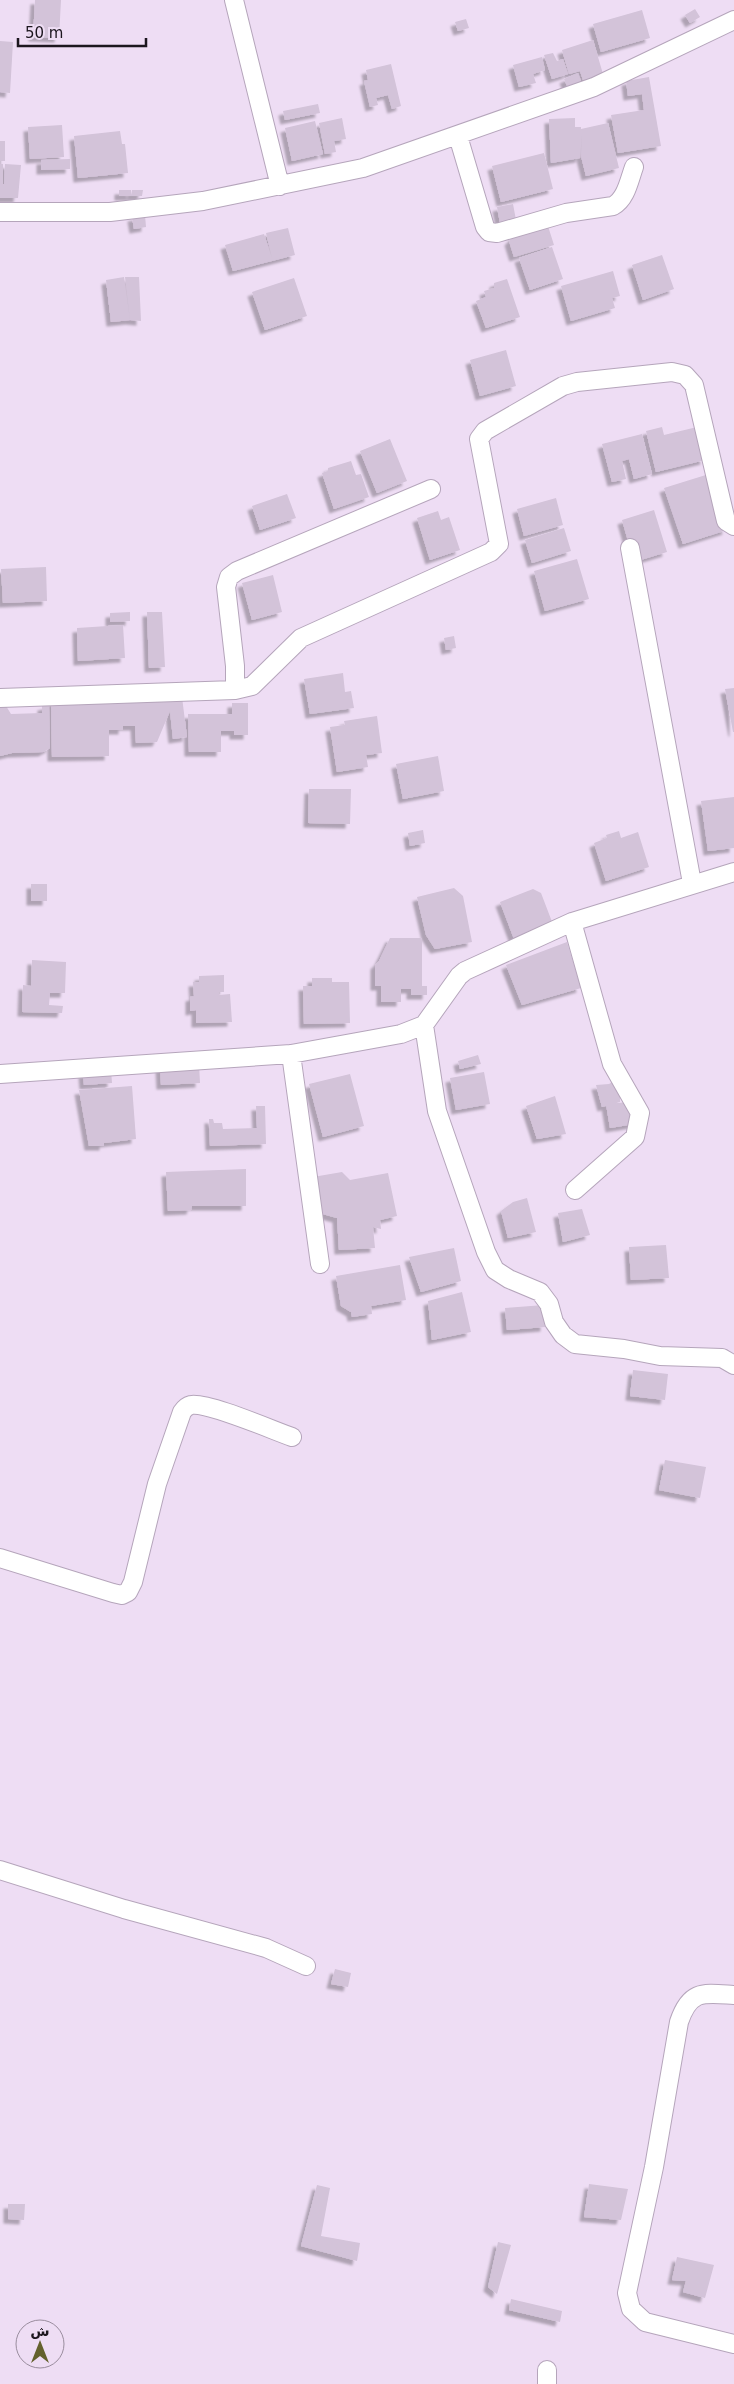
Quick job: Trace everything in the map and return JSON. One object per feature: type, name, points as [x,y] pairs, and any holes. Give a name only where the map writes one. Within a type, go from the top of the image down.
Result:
[{"type":"street","points":[[234,0],[280,186]]},
{"type":"street","points":[[0,212],[110,212],[203,201],[363,168],[594,87],[734,20]]},
{"type":"street","points":[[458,136],[484,227],[489,232],[497,233],[566,213],[613,206],[620,203],[634,167]]},
{"type":"street","points":[[0,698],[235,690],[252,686],[301,638],[497,548],[499,544],[479,439],[484,431],[563,386],[649,373],[672,372],[686,375],[694,385],[726,521],[734,526]]},
{"type":"street","points":[[235,690],[226,587],[229,577],[237,571],[431,489]]},
{"type":"street","points":[[630,548],[692,883]]},
{"type":"street","points":[[0,1074],[291,1054],[401,1034],[424,1025],[459,976],[466,971],[572,922],[692,883],[734,872]]},
{"type":"street","points":[[572,922],[612,1064],[640,1113],[635,1137],[575,1190]]},
{"type":"street","points":[[424,1025],[437,1111],[486,1252],[495,1270],[509,1279],[540,1292],[548,1304],[554,1322],[563,1335],[575,1344],[660,1356],[722,1358],[734,1365]]},
{"type":"street","points":[[291,1054],[320,1264]]},
{"type":"street","points":[[0,1558],[122,1595],[128,1592],[133,1582],[157,1484],[185,1408],[191,1405],[206,1407],[292,1438]]},
{"type":"street","points":[[0,1870],[124,1909],[266,1948],[306,1966]]},
{"type":"street","points":[[734,1995],[709,1993],[695,1997],[684,2005],[679,2022],[654,2167],[628,2293],[631,2309],[645,2322],[734,2344]]},
{"type":"building","points":[[35,0],[61,0],[59,38],[33,37]]},
{"type":"building","points":[[695,9],[700,17],[690,23],[685,15]]},
{"type":"building","points":[[642,10],[650,38],[601,52],[593,24]]},
{"type":"building","points":[[466,19],[469,28],[458,31],[455,22]]},
{"type":"building","points":[[593,40],[603,74],[583,80],[580,71],[569,74],[562,50]]},
{"type":"building","points":[[0,41],[13,42],[10,93],[0,92]]},
{"type":"building","points":[[553,53],[557,61],[563,59],[568,74],[552,79],[544,55]]},
{"type":"building","points":[[542,57],[545,70],[533,74],[536,83],[519,87],[513,65]]},
{"type":"building","points":[[391,64],[401,106],[392,109],[388,95],[376,98],[378,105],[370,107],[364,81],[368,80],[366,70]]},
{"type":"building","points":[[578,73],[581,81],[568,88],[564,79]]},
{"type":"building","points":[[649,77],[661,146],[618,153],[611,115],[644,110],[642,94],[628,96],[626,81]]},
{"type":"building","points":[[318,104],[320,113],[285,120],[283,111]]},
{"type":"building","points":[[342,118],[346,139],[334,141],[336,152],[325,154],[319,123]]},
{"type":"building","points":[[575,118],[575,127],[581,127],[581,129],[608,123],[619,168],[586,176],[581,156],[582,135],[580,158],[551,163],[549,119]]},
{"type":"building","points":[[315,121],[323,154],[292,161],[285,128]]},
{"type":"building","points":[[62,125],[64,157],[30,159],[28,127]]},
{"type":"building","points":[[120,131],[122,144],[125,144],[128,173],[78,178],[74,136]]},
{"type":"building","points":[[0,141],[5,141],[5,161],[0,161]]},
{"type":"building","points":[[544,153],[553,189],[501,202],[492,166]]},
{"type":"building","points":[[70,159],[70,169],[41,170],[41,160]]},
{"type":"building","points":[[0,164],[3,164],[3,184],[5,164],[21,165],[18,198],[0,198]]},
{"type":"building","points":[[119,190],[131,190],[132,196],[119,196]]},
{"type":"building","points":[[132,190],[143,190],[142,196],[132,196]]},
{"type":"building","points":[[513,204],[516,220],[500,223],[497,207]]},
{"type":"building","points":[[145,215],[146,227],[134,229],[132,217]]},
{"type":"building","points":[[547,223],[554,245],[514,257],[509,241],[518,232]]},
{"type":"building","points":[[288,228],[295,255],[233,271],[225,245],[264,234],[272,258],[266,233]]},
{"type":"building","points":[[552,247],[563,279],[530,290],[519,258]]},
{"type":"building","points":[[662,255],[674,289],[643,300],[632,265]]},
{"type":"building","points":[[613,271],[620,296],[612,298],[615,308],[571,321],[561,286]]},
{"type":"building","points":[[124,277],[130,320],[111,322],[106,280]]},
{"type":"building","points":[[125,277],[139,277],[141,321],[130,320]]},
{"type":"building","points":[[294,278],[307,316],[265,330],[252,292]]},
{"type":"building","points":[[507,279],[520,317],[486,328],[476,301],[486,297],[484,291],[494,288],[494,283]]},
{"type":"building","points":[[506,350],[516,386],[480,396],[470,360]]},
{"type":"building","points":[[662,427],[664,435],[697,427],[705,460],[656,472],[646,431]]},
{"type":"building","points":[[642,434],[652,474],[634,479],[629,459],[622,461],[626,479],[612,482],[602,444]]},
{"type":"building","points":[[390,439],[407,481],[377,493],[360,451]]},
{"type":"building","points":[[351,461],[356,475],[361,474],[369,497],[334,509],[322,473],[328,471],[328,468]]},
{"type":"building","points":[[709,474],[727,530],[683,544],[664,488]]},
{"type":"building","points":[[287,494],[296,518],[260,530],[252,506]]},
{"type":"building","points":[[556,498],[563,525],[524,536],[517,509]]},
{"type":"building","points":[[654,510],[667,552],[634,562],[622,520]]},
{"type":"building","points":[[438,511],[441,520],[449,517],[460,550],[430,560],[417,518]]},
{"type":"building","points":[[564,528],[571,551],[532,563],[525,540]]},
{"type":"building","points":[[577,559],[589,599],[545,611],[534,571]]},
{"type":"building","points":[[46,567],[47,601],[3,603],[1,569]]},
{"type":"building","points":[[273,575],[282,612],[252,620],[242,583]]},
{"type":"building","points":[[130,612],[130,621],[110,622],[110,613]]},
{"type":"building","points":[[147,612],[162,612],[165,667],[149,668]]},
{"type":"building","points":[[123,625],[125,658],[78,661],[77,628]]},
{"type":"building","points":[[454,636],[456,648],[446,650],[444,638]]},
{"type":"building","points":[[343,673],[345,692],[351,691],[354,708],[310,714],[304,679]]},
{"type":"building","points":[[734,688],[734,732],[733,732],[725,689]]},
{"type":"building","points":[[182,697],[187,737],[173,739],[170,711],[157,742],[136,743],[135,726],[123,726],[123,730],[109,730],[109,756],[52,757],[51,701],[106,700],[109,704],[172,701]]},
{"type":"building","points":[[232,703],[248,703],[248,735],[234,735],[234,731],[221,731],[221,752],[189,752],[188,714],[232,714]]},
{"type":"building","points":[[49,705],[50,748],[43,752],[12,753],[0,756],[0,706],[6,706],[11,714],[42,713],[42,706]]},
{"type":"building","points":[[377,716],[382,753],[366,755],[368,767],[337,772],[330,727],[345,725],[344,721]]},
{"type":"building","points":[[438,756],[444,791],[403,799],[396,764]]},
{"type":"building","points":[[309,789],[351,789],[350,824],[308,823]]},
{"type":"building","points":[[734,797],[734,848],[708,851],[701,801]]},
{"type":"building","points":[[423,830],[425,843],[410,846],[408,833]]},
{"type":"building","points":[[619,831],[621,838],[638,832],[649,867],[606,881],[594,843],[607,838],[606,835]]},
{"type":"building","points":[[31,884],[47,884],[47,901],[31,901]]},
{"type":"building","points":[[454,888],[463,896],[472,942],[435,949],[426,935],[417,897]]},
{"type":"building","points":[[533,889],[541,893],[554,927],[500,948],[499,945],[514,939],[500,902]]},
{"type":"building","points":[[390,938],[422,938],[422,986],[427,986],[427,995],[411,995],[411,989],[401,989],[401,1002],[381,1002],[381,986],[375,986],[375,965],[379,961]]},
{"type":"building","points":[[567,942],[581,988],[522,1005],[506,965]]},
{"type":"building","points":[[32,960],[66,962],[65,993],[50,993],[49,1005],[63,1006],[62,1013],[22,1012],[23,985],[31,986]]},
{"type":"building","points":[[224,975],[224,992],[219,992],[219,995],[230,994],[232,1022],[196,1023],[196,1010],[190,1011],[190,997],[194,996],[193,982],[199,982],[199,976]]},
{"type":"building","points":[[312,978],[332,978],[332,982],[349,982],[350,1023],[304,1024],[303,986],[312,986]]},
{"type":"building","points":[[478,1055],[481,1064],[460,1069],[458,1061]]},
{"type":"building","points":[[199,1064],[200,1083],[161,1085],[160,1065]]},
{"type":"building","points":[[111,1070],[112,1083],[84,1085],[83,1073]]},
{"type":"building","points":[[484,1072],[490,1104],[456,1110],[450,1078]]},
{"type":"building","points":[[350,1074],[364,1126],[323,1137],[309,1084]]},
{"type":"building","points":[[620,1078],[620,1102],[602,1107],[596,1085],[609,1084]]},
{"type":"building","points":[[132,1086],[136,1139],[104,1143],[104,1146],[89,1146],[79,1090]]},
{"type":"building","points":[[555,1096],[566,1134],[537,1139],[526,1106]]},
{"type":"building","points":[[629,1102],[640,1123],[610,1128],[606,1104]]},
{"type":"building","points":[[256,1106],[265,1106],[266,1144],[210,1146],[209,1119],[213,1119],[214,1123],[222,1123],[223,1129],[257,1128]]},
{"type":"building","points":[[246,1169],[246,1206],[192,1206],[191,1210],[168,1211],[166,1172]]},
{"type":"building","points":[[342,1172],[350,1180],[388,1173],[397,1216],[380,1220],[381,1229],[373,1227],[375,1248],[339,1250],[337,1218],[319,1213],[313,1177]]},
{"type":"building","points":[[527,1198],[536,1232],[508,1238],[501,1211],[513,1202]]},
{"type":"building","points":[[582,1209],[590,1235],[563,1242],[558,1213]]},
{"type":"building","points":[[666,1245],[669,1278],[631,1280],[629,1247]]},
{"type":"building","points":[[454,1248],[461,1281],[421,1292],[409,1257]]},
{"type":"building","points":[[400,1265],[406,1300],[371,1306],[372,1314],[352,1317],[351,1312],[341,1306],[336,1276]]},
{"type":"building","points":[[462,1292],[471,1332],[432,1340],[428,1301]]},
{"type":"building","points":[[544,1305],[545,1327],[507,1330],[505,1308]]},
{"type":"building","points":[[633,1370],[668,1374],[665,1400],[630,1396]]},
{"type":"building","points":[[665,1460],[706,1467],[700,1498],[659,1490]]},
{"type":"building","points":[[335,1969],[351,1973],[348,1987],[331,1984]]},
{"type":"building","points":[[589,2184],[628,2189],[621,2220],[584,2217]]},
{"type":"building","points":[[317,2185],[330,2188],[321,2236],[360,2243],[357,2261],[301,2246]]},
{"type":"building","points":[[8,2204],[25,2204],[24,2220],[8,2219]]},
{"type":"building","points":[[498,2242],[511,2245],[497,2294],[488,2287]]},
{"type":"building","points":[[677,2257],[714,2265],[705,2298],[683,2292],[686,2281],[672,2280]]},
{"type":"building","points":[[511,2299],[562,2311],[560,2322],[509,2310]]}]
